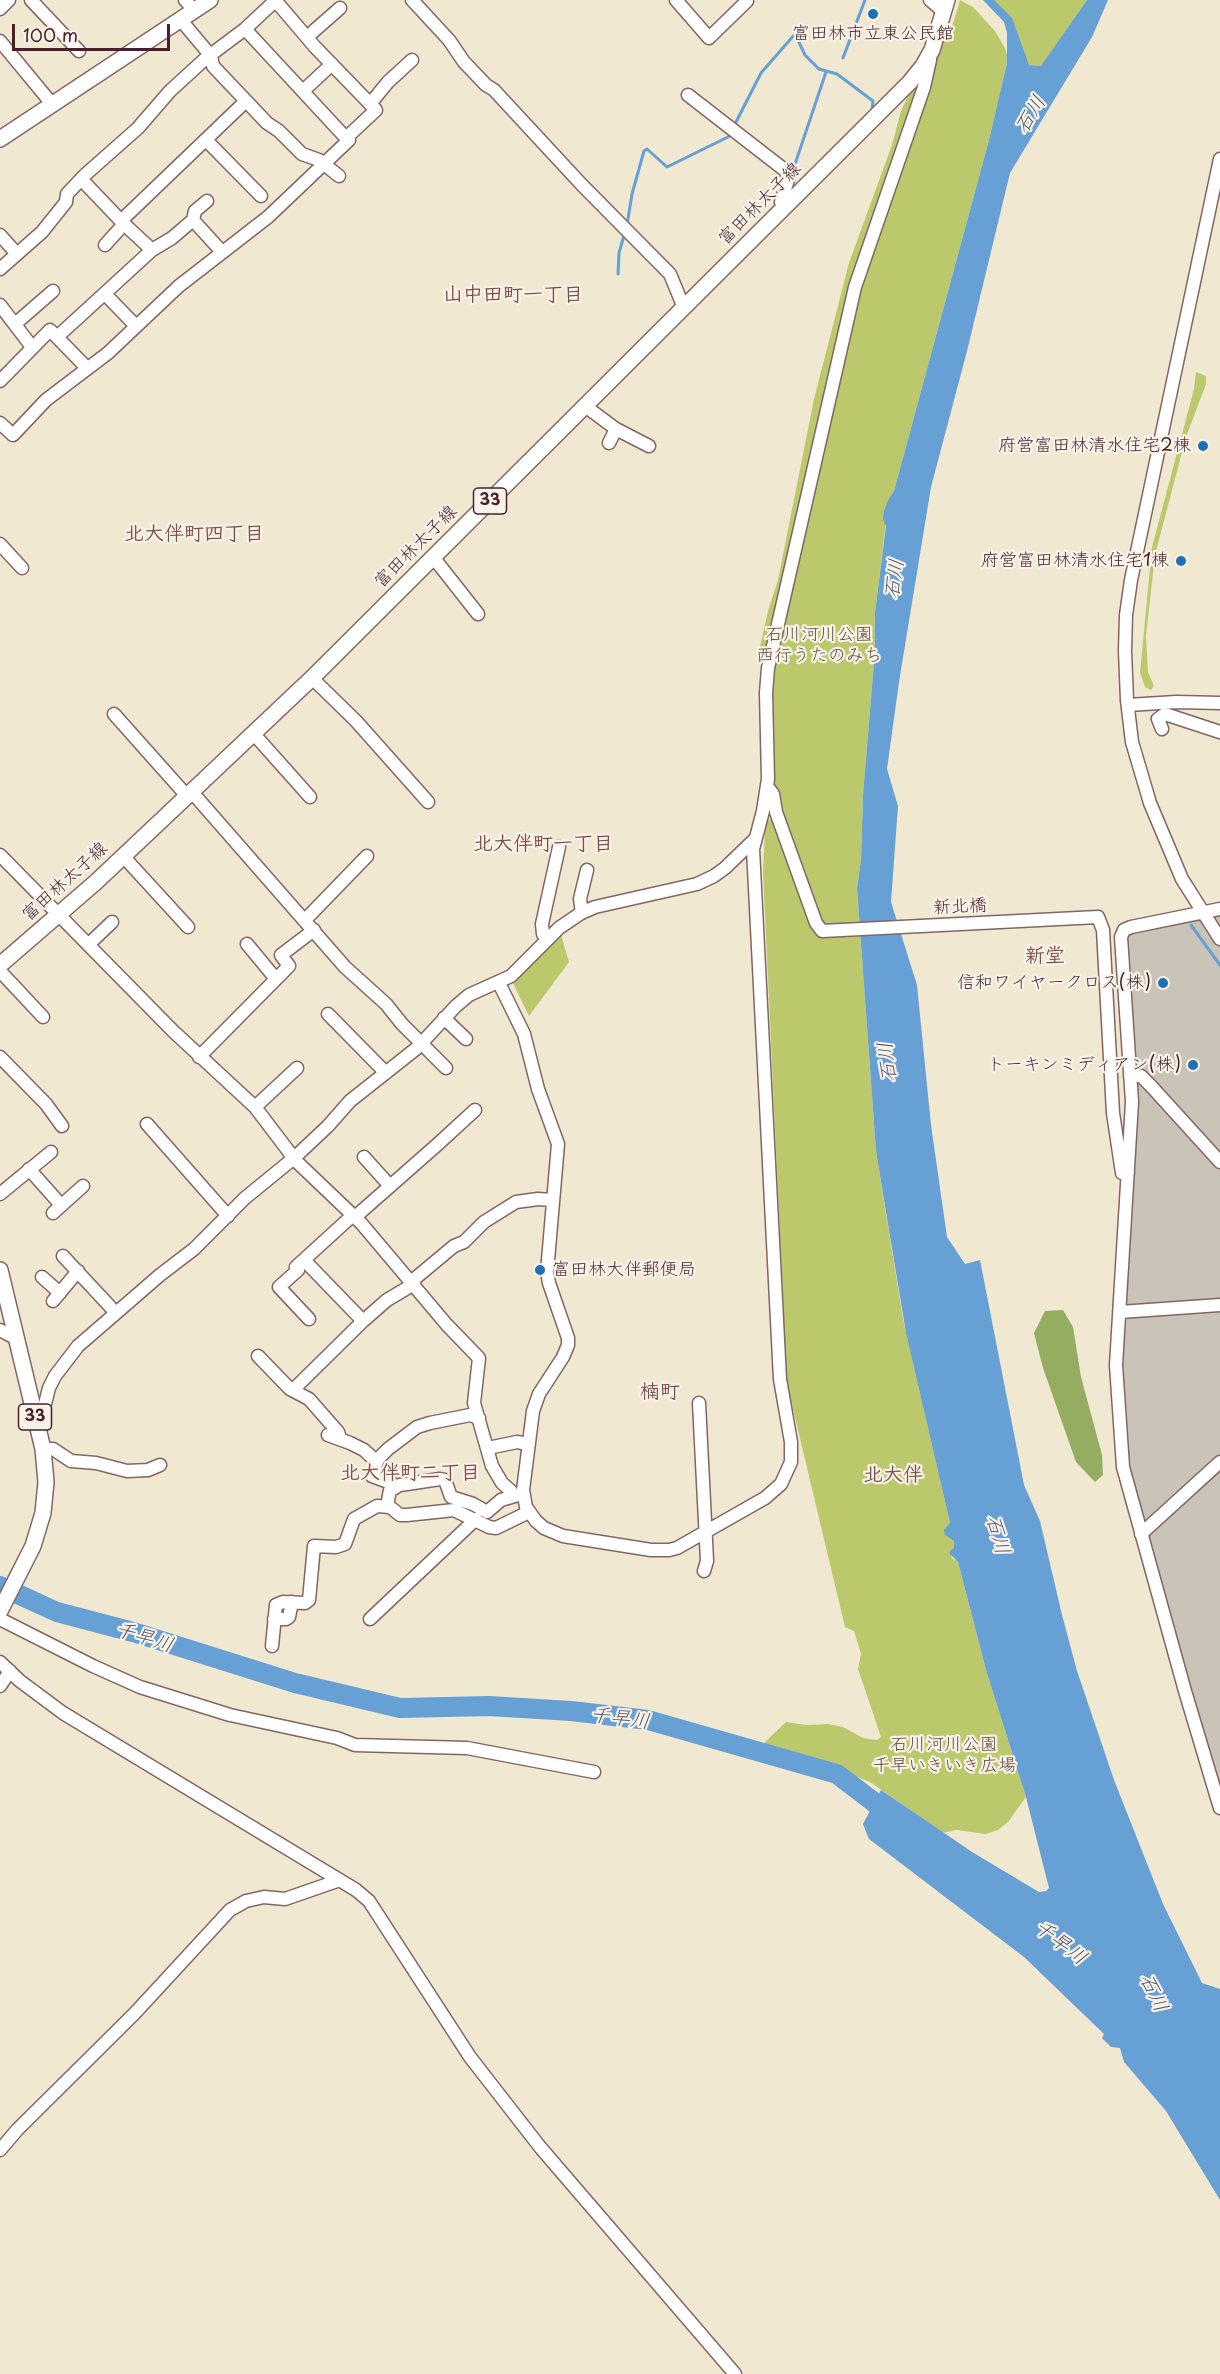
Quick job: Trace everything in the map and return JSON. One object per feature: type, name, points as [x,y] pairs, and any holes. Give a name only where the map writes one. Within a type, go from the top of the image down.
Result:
[{"type":"main road","points":[[0,139],[180,19],[190,5],[210,0]]},
{"type":"main road","name":"富田林太子線","points":[[0,965],[59,915],[312,678],[910,82],[932,50],[945,7]]},
{"type":"main road","name":"33","points":[[0,1270],[43,1449],[46,1482],[43,1513],[33,1546],[0,1611]]},
{"type":"street","points":[[0,9],[9,0]]},
{"type":"street","points":[[31,0],[79,51]]},
{"type":"street","points":[[0,269],[42,232],[66,202],[67,194],[126,140],[170,91],[245,29],[275,0],[307,38],[376,110],[346,138]]},
{"type":"street","points":[[412,0],[449,40],[464,62],[486,85],[494,90],[582,185],[670,274],[684,308]]},
{"type":"street","points":[[676,0],[709,38],[746,0]]},
{"type":"street","points":[[930,0],[945,7]]},
{"type":"street","points":[[307,38],[340,8]]},
{"type":"street","points":[[180,19],[211,56],[213,66],[246,101],[297,150],[324,164],[339,176]]},
{"type":"street","points":[[0,423],[13,435],[46,400],[108,353],[179,286],[268,217],[348,141],[245,29]]},
{"type":"street","points":[[0,41],[52,104]]},
{"type":"street","points":[[0,855],[199,1057],[255,1107],[294,1158],[354,1216],[447,1325],[479,1358],[474,1394],[496,1474],[511,1491],[518,1495],[536,1521],[554,1533],[651,1550],[677,1548],[773,1492],[787,1473],[792,1453],[780,1379],[754,840],[763,811],[767,786],[766,693],[771,648],[855,287],[924,87],[932,50]]},
{"type":"street","points":[[370,104],[388,82],[412,60]]},
{"type":"street","points":[[303,91],[332,64]]},
{"type":"street","points":[[688,95],[786,171],[788,180],[781,202],[785,207]]},
{"type":"street","points":[[105,245],[125,220],[246,101]]},
{"type":"street","points":[[207,140],[261,196]]},
{"type":"street","points":[[1220,159],[1131,580],[1126,615],[1128,705],[1132,742],[1150,803],[1182,879],[1220,939]]},
{"type":"street","points":[[81,179],[125,220],[152,250]]},
{"type":"street","points":[[207,201],[195,211],[194,220],[222,252]]},
{"type":"street","points":[[57,337],[152,250],[194,220]]},
{"type":"street","points":[[0,236],[17,254]]},
{"type":"street","points":[[15,324],[53,291]]},
{"type":"street","points":[[105,294],[136,326]]},
{"type":"street","points":[[0,304],[33,347]]},
{"type":"street","points":[[0,381],[50,330],[87,368]]},
{"type":"street","points":[[585,406],[616,429],[649,446]]},
{"type":"street","points":[[609,443],[616,429]]},
{"type":"street","points":[[0,544],[22,568]]},
{"type":"street","points":[[433,557],[478,614]]},
{"type":"street","points":[[312,678],[364,729],[428,802]]},
{"type":"street","points":[[1128,705],[1220,702]]},
{"type":"street","points":[[114,714],[305,920],[345,967],[386,1004],[446,1068]]},
{"type":"street","points":[[1162,729],[1158,719],[1165,714],[1220,732]]},
{"type":"street","points":[[253,733],[310,797]]},
{"type":"street","name":"新北橋","points":[[767,786],[771,790],[776,812],[816,923],[822,932],[1098,917],[1103,930],[1113,1113],[1122,1173],[1128,1173]]},
{"type":"street","points":[[36,1422],[43,1412],[49,1388],[55,1376],[71,1354],[116,1312],[194,1249],[245,1198],[294,1158],[328,1126],[350,1101],[422,1043],[469,995],[499,983],[519,969],[548,938],[582,913],[595,907],[697,884],[725,868],[754,840]]},
{"type":"street","points":[[548,938],[543,934],[542,924],[559,847]]},
{"type":"street","points":[[123,856],[188,927]]},
{"type":"street","points":[[305,920],[367,856]]},
{"type":"street","points":[[582,913],[580,899],[587,870]]},
{"type":"street","points":[[1220,909],[1131,927],[1122,933],[1132,1102],[1116,1365],[1123,1467],[1216,1786],[1220,1808]]},
{"type":"street","points":[[89,944],[112,922]]},
{"type":"street","points":[[199,1057],[289,966],[281,956],[314,930]]},
{"type":"street","points":[[247,944],[276,979]]},
{"type":"street","points":[[0,971],[43,1017]]},
{"type":"street","points":[[499,983],[524,1034],[538,1089],[558,1144],[547,1272],[568,1338],[568,1346],[563,1357],[536,1399],[518,1495]]},
{"type":"street","points":[[328,1014],[386,1072]]},
{"type":"street","points":[[444,1018],[466,1040]]},
{"type":"street","points":[[0,1057],[46,1104],[62,1126]]},
{"type":"street","points":[[255,1107],[297,1068]]},
{"type":"street","points":[[1130,1076],[1141,1076],[1220,1162]]},
{"type":"street","points":[[309,1319],[279,1287],[298,1270],[296,1267],[475,1110]]},
{"type":"street","points":[[147,1124],[228,1216]]},
{"type":"street","points":[[0,1194],[51,1152]]},
{"type":"street","points":[[364,1157],[390,1186]]},
{"type":"street","points":[[29,1169],[57,1209],[83,1186]]},
{"type":"street","points":[[293,1390],[387,1300],[413,1283],[454,1246],[464,1242],[484,1222],[516,1202],[552,1200]]},
{"type":"street","points":[[63,1256],[116,1312]]},
{"type":"street","points":[[304,1260],[363,1322]]},
{"type":"street","points":[[42,1277],[56,1297],[78,1271]]},
{"type":"street","points":[[1120,1312],[1220,1305]]},
{"type":"street","points":[[0,1330],[17,1339]]},
{"type":"street","points":[[258,1356],[293,1390],[309,1399],[338,1432],[334,1436],[364,1450],[377,1462]]},
{"type":"street","points":[[699,1403],[706,1561],[704,1571]]},
{"type":"street","points":[[395,1488],[393,1484],[372,1476],[377,1462],[388,1449],[417,1427],[470,1415],[479,1418]]},
{"type":"street","points":[[488,1448],[517,1442],[528,1444]]},
{"type":"street","points":[[43,1449],[53,1449],[71,1461],[96,1463],[127,1471],[148,1470],[160,1465]]},
{"type":"street","points":[[1141,1534],[1220,1462]]},
{"type":"street","points":[[387,1506],[390,1490],[400,1485],[440,1479],[445,1480],[451,1497],[473,1504],[487,1512],[501,1500],[518,1495]]},
{"type":"street","points":[[272,1646],[276,1605],[283,1602],[305,1603],[309,1600],[314,1546],[336,1547],[345,1544],[354,1519],[377,1506],[387,1506],[400,1515],[454,1510],[489,1527],[496,1528],[529,1512]]},
{"type":"street","points":[[370,1619],[476,1519]]},
{"type":"street","points":[[0,1619],[140,1687],[230,1715],[337,1738],[355,1745],[467,1748],[594,1773]]},
{"type":"street","points":[[0,1662],[63,1713],[340,1880],[369,1901],[470,2057],[540,2146],[735,2374]]},
{"type":"street","points":[[0,1686],[10,1671]]},
{"type":"street","points":[[0,2150],[17,2130],[135,2013],[230,1910],[246,1901],[264,1897],[285,1899],[340,1880]]},
{"type":"shaded area","points":[[1220,917],[1220,1793],[1127,1468],[1119,1369],[1138,1125],[1127,934]]},
{"type":"green space","points":[[960,0],[973,7],[995,31],[1005,48],[1008,59],[989,140],[894,491],[889,498],[875,612],[875,651],[863,795],[861,860],[857,888],[876,1151],[903,1319],[950,1523],[950,1537],[954,1541],[954,1547],[950,1551],[952,1558],[958,1562],[986,1670],[1026,1797],[1008,1822],[998,1830],[986,1834],[956,1830],[943,1833],[870,1782],[813,1759],[766,1746],[764,1743],[786,1722],[806,1725],[828,1724],[843,1727],[863,1738],[877,1740],[881,1737],[858,1669],[861,1654],[854,1631],[845,1627],[787,1384],[763,872],[765,831],[767,822],[772,817],[773,794],[768,668],[760,655],[760,647],[778,580],[814,399],[849,263],[892,145],[901,111],[907,98],[935,65],[943,40],[951,30]]},
{"type":"green space","points":[[994,0],[1087,0],[1042,66],[1029,65]]},
{"type":"green space","points":[[1196,372],[1206,376],[1206,384],[1186,437],[1155,555],[1146,636],[1148,672],[1154,686],[1151,690],[1145,687],[1140,673],[1152,547],[1194,389]]},
{"type":"green space","points":[[561,935],[569,962],[529,1016],[512,981]]},
{"type":"green space","points":[[1063,1310],[1073,1327],[1081,1377],[1102,1455],[1103,1475],[1095,1482],[1076,1462],[1043,1368],[1034,1333],[1045,1311]]},
{"type":"water","name":"石川","points":[[983,0],[994,0],[1012,18],[1029,65],[1041,66],[1087,0],[1108,0],[1092,37],[1010,173],[931,487],[887,769],[898,806],[891,902],[917,985],[931,1125],[947,1237],[965,1264],[980,1260],[1024,1485],[1040,1521],[1077,1671],[1114,1780],[1163,1904],[1202,1983],[1220,1989],[1220,2200],[1166,2111],[1124,2062],[1120,2048],[1111,2047],[1102,2038],[1104,2034],[1024,1957],[869,1839],[863,1824],[881,1790],[972,1852],[1039,1892],[1049,1888],[1026,1797],[986,1670],[958,1562],[950,1554],[954,1541],[945,1535],[944,1530],[950,1523],[906,1333],[876,1151],[857,888],[861,860],[863,795],[875,651],[875,612],[886,526],[883,519],[884,511],[894,491],[989,140],[1007,63],[1007,33],[1004,22]]},
{"type":"waterway","points":[[843,58],[865,0]]},
{"type":"waterway","points":[[734,126],[761,73],[795,34],[805,55],[819,69],[837,74],[873,101],[872,111]]},
{"type":"waterway","points":[[791,176],[826,72]]},
{"type":"waterway","points":[[627,225],[632,194],[644,151],[647,149],[667,167],[732,135]]},
{"type":"waterway","points":[[618,274],[619,253],[625,232]]},
{"type":"waterway","points":[[1191,925],[1220,965]]},
{"type":"waterway","name":"千早川","points":[[0,1586],[57,1612],[133,1632],[295,1683],[400,1708],[489,1706],[571,1711],[648,1720],[837,1774],[896,1819]]},
{"type":"place","name":"富田林市立東公民館","points":[[873,14]]},
{"type":"place","name":"府営富田林清水住宅2棟","points":[[1203,446]]},
{"type":"place","name":"府営富田林清水住宅1棟","points":[[1181,561]]},
{"type":"place","name":"信和ワイヤークロス(株)","points":[[1163,983]]},
{"type":"place","name":"トーキンミディアン(株)","points":[[1193,1065]]},
{"type":"place","name":"富田林大伴郵便局","points":[[540,1270]]},
{"type":"district","name":"山中田町一丁目","points":[[513,295]]},
{"type":"district","name":"北大伴町四丁目","points":[[194,534]]},
{"type":"district","name":"北大伴町一丁目","points":[[543,844]]},
{"type":"district","name":"新堂","points":[[1045,956]]},
{"type":"district","name":"楠町","points":[[660,1392]]},
{"type":"district","name":"北大伴町二丁目","points":[[410,1473]]},
{"type":"district","name":"北大伴","points":[[893,1475]]},
{"type":"park label","name":"石川河川公園 西行うたのみち","points":[[819,645]]},
{"type":"park label","name":"石川河川公園 千早いきいき広場","points":[[944,1755]]}]
